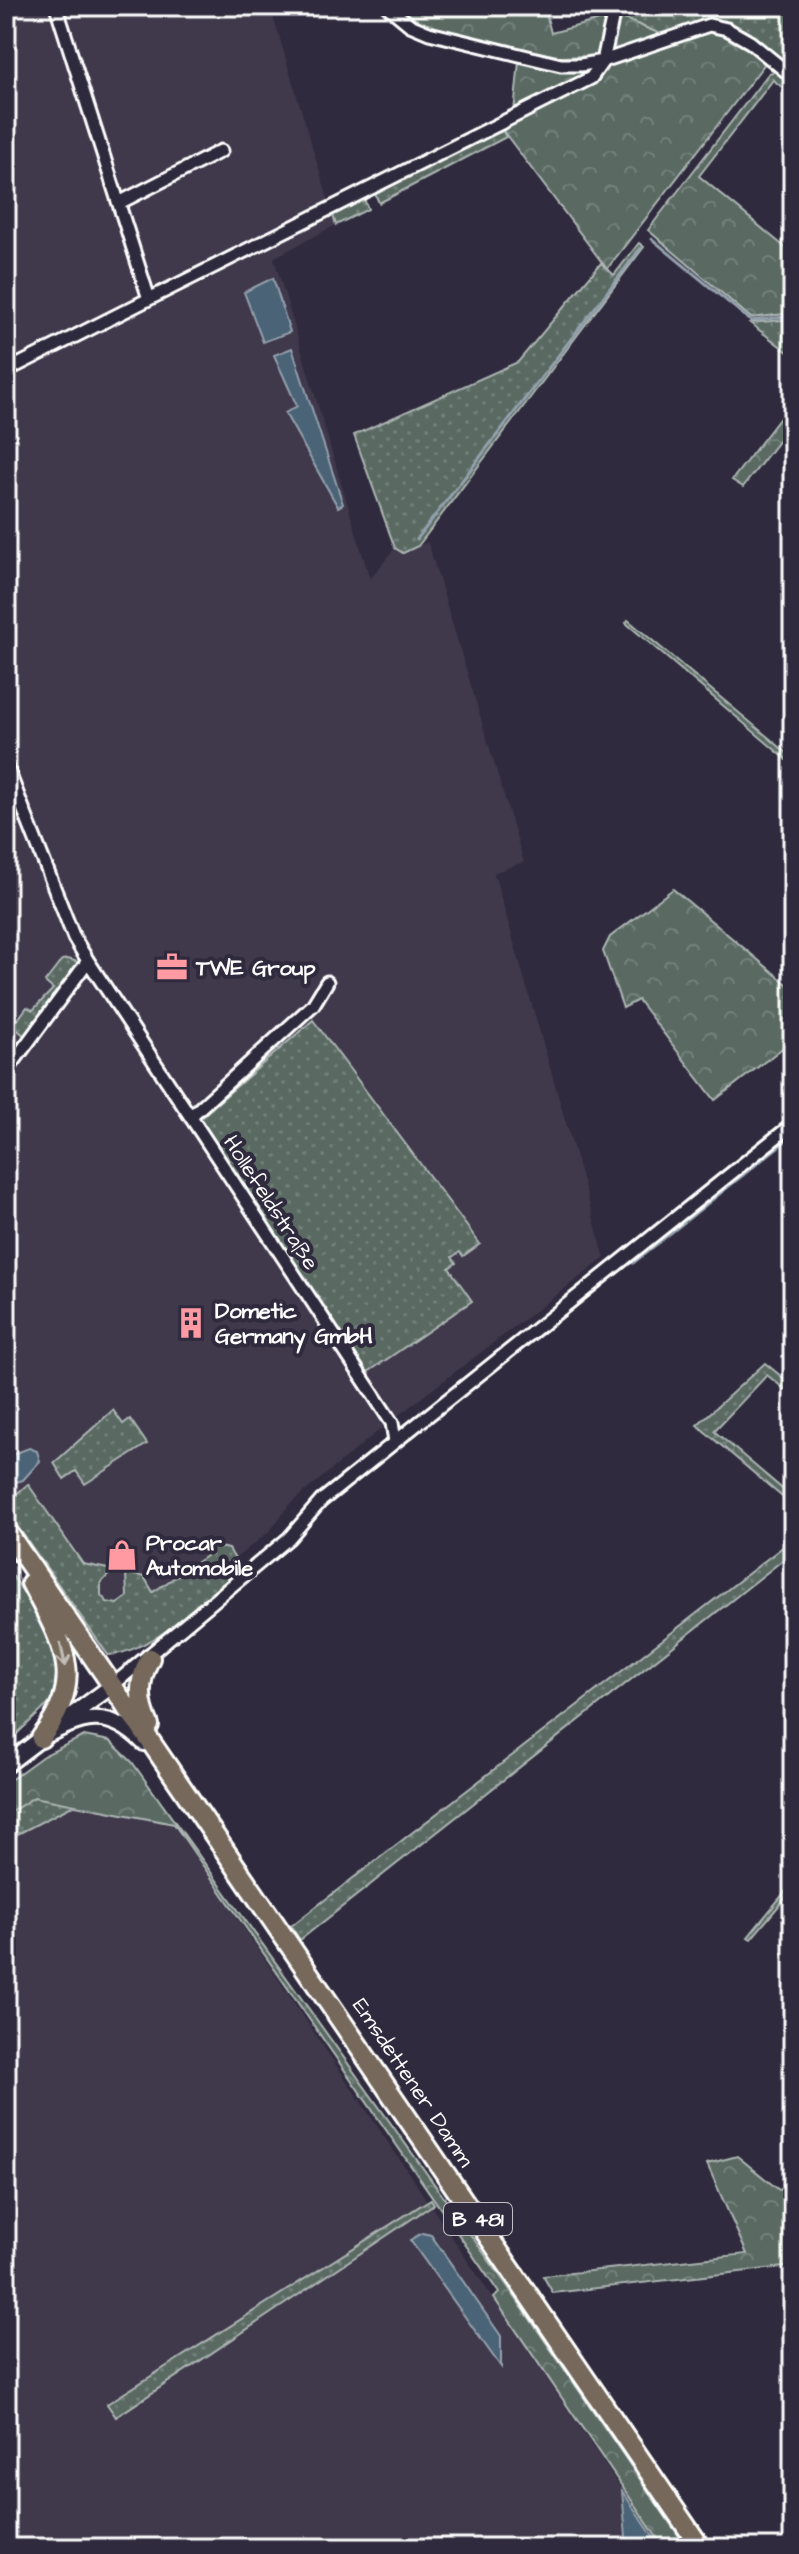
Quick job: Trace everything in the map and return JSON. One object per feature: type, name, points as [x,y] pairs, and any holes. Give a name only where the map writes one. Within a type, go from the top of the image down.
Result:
[{"type":"main road","points":[[6,1532],[65,1656],[67,1681],[62,1707],[41,1738]]},
{"type":"main road","name":"B 481","points":[[6,1532],[113,1685]]},
{"type":"main road","points":[[150,1658],[142,1674],[142,1709],[174,1774]]},
{"type":"main road","name":"Emsdettener Damm","points":[[113,1685],[701,2548]]},
{"type":"street","points":[[56,6],[149,299]]},
{"type":"street","points":[[387,6],[410,25],[459,42],[561,65],[603,61],[709,25],[727,29],[750,42],[793,77]]},
{"type":"street","points":[[6,371],[591,78],[603,61],[615,6]]},
{"type":"street","points":[[119,203],[221,151]]},
{"type":"street","name":"Hollefeldstraße","points":[[6,765],[74,938],[392,1423],[395,1441]]},
{"type":"street","points":[[6,1072],[88,961]]},
{"type":"street","points":[[191,1116],[313,1005],[327,982]]},
{"type":"street","points":[[6,1765],[150,1658],[289,1538],[321,1501],[793,1124]]},
{"type":"street","points":[[41,1738],[81,1720],[104,1718],[133,1731],[174,1774]]},
{"type":"shaded area","points":[[6,6],[270,6],[336,225],[274,258],[370,579],[395,548],[403,552],[428,542],[524,862],[494,873],[605,1258],[382,1428],[289,1505],[271,1530],[126,1647],[6,1475]]},
{"type":"shaded area","points":[[78,1803],[174,1824],[661,2548],[6,2548],[6,1838]]},
{"type":"green space","points":[[393,6],[544,6],[551,33],[607,18],[600,55],[563,57],[459,37],[414,22]]},
{"type":"green space","points":[[620,6],[793,6],[793,69],[752,37],[708,21],[663,35],[617,16]]},
{"type":"green space","points":[[617,16],[663,35],[614,53],[611,46]]},
{"type":"green space","points":[[709,30],[725,33],[766,62],[607,269],[501,128],[606,63]]},
{"type":"green space","points":[[519,61],[559,70],[589,69],[578,81],[514,112]]},
{"type":"green space","points":[[777,71],[793,85],[793,96],[773,80],[699,176],[793,254],[793,313],[751,318],[648,230],[769,73]]},
{"type":"green space","points":[[501,128],[506,137],[379,203],[374,191]]},
{"type":"green space","points":[[363,196],[368,209],[336,225],[332,212]]},
{"type":"green space","points":[[639,243],[644,247],[418,546],[403,553],[395,548],[354,435],[518,362],[601,263],[614,275]]},
{"type":"green space","points":[[793,319],[793,356],[750,323]]},
{"type":"green space","points":[[793,401],[793,422],[743,487],[732,480]]},
{"type":"green space","points":[[628,620],[793,758],[793,765],[626,623]]},
{"type":"green space","points":[[673,889],[793,989],[793,1040],[715,1100],[638,1000],[623,1008],[603,951],[610,937]]},
{"type":"green space","points":[[62,960],[78,962],[78,966],[26,1037],[13,1026],[27,1007],[33,1010],[53,989],[45,982]]},
{"type":"green space","points":[[313,1020],[480,1244],[463,1256],[460,1252],[452,1257],[456,1263],[449,1268],[472,1301],[368,1372],[198,1120]]},
{"type":"green space","points":[[765,1363],[793,1386],[793,1396],[767,1375],[714,1431],[793,1498],[793,1506],[697,1425]]},
{"type":"green space","points":[[113,1410],[123,1424],[130,1419],[147,1444],[85,1484],[76,1471],[64,1479],[54,1463]]},
{"type":"green space","points":[[28,1484],[83,1564],[113,1570],[101,1583],[101,1595],[107,1602],[117,1604],[127,1597],[126,1573],[144,1577],[153,1592],[206,1556],[202,1548],[207,1545],[229,1549],[242,1571],[160,1635],[124,1652],[108,1655],[6,1510],[6,1503]]},
{"type":"green space","points":[[793,1539],[793,1552],[300,1940],[291,1926]]},
{"type":"green space","points":[[6,1566],[44,1623],[62,1676],[52,1701],[6,1744]]},
{"type":"green space","points":[[84,1736],[110,1741],[132,1762],[508,2287],[687,2548],[664,2548],[494,2298],[499,2293],[174,1824],[34,1797],[6,1815],[6,1783],[43,1756]]},
{"type":"green space","points":[[34,1797],[78,1803],[6,1840],[6,1815]]},
{"type":"green space","points":[[793,1882],[793,1889],[751,1939],[748,1937]]},
{"type":"green space","points":[[737,2156],[779,2190],[793,2186],[793,2266],[553,2293],[543,2276],[747,2254],[707,2164]]},
{"type":"green space","points":[[431,2199],[434,2204],[116,2417],[107,2404]]},
{"type":"water","points":[[273,278],[290,332],[263,342],[244,292]]},
{"type":"water","points":[[292,348],[343,504],[338,507],[285,413],[297,406],[274,355]]},
{"type":"water","points":[[29,1448],[37,1451],[40,1461],[23,1480],[16,1482],[6,1469],[6,1457]]},
{"type":"water","points":[[422,2233],[431,2235],[501,2336],[501,2367],[410,2240]]},
{"type":"water","points":[[622,2491],[661,2548],[627,2548]]},
{"type":"waterway","points":[[652,239],[751,321],[793,316]]},
{"type":"waterway","points":[[417,539],[641,248]]},
{"type":"waterway","points":[[633,1263],[793,1135]]},
{"type":"place","name":"TWE Group","points":[[172,967]]},
{"type":"place","name":"Dometic Germany GmbH","points":[[191,1323]]},
{"type":"place","name":"Procar Automobile","points":[[122,1555]]}]
